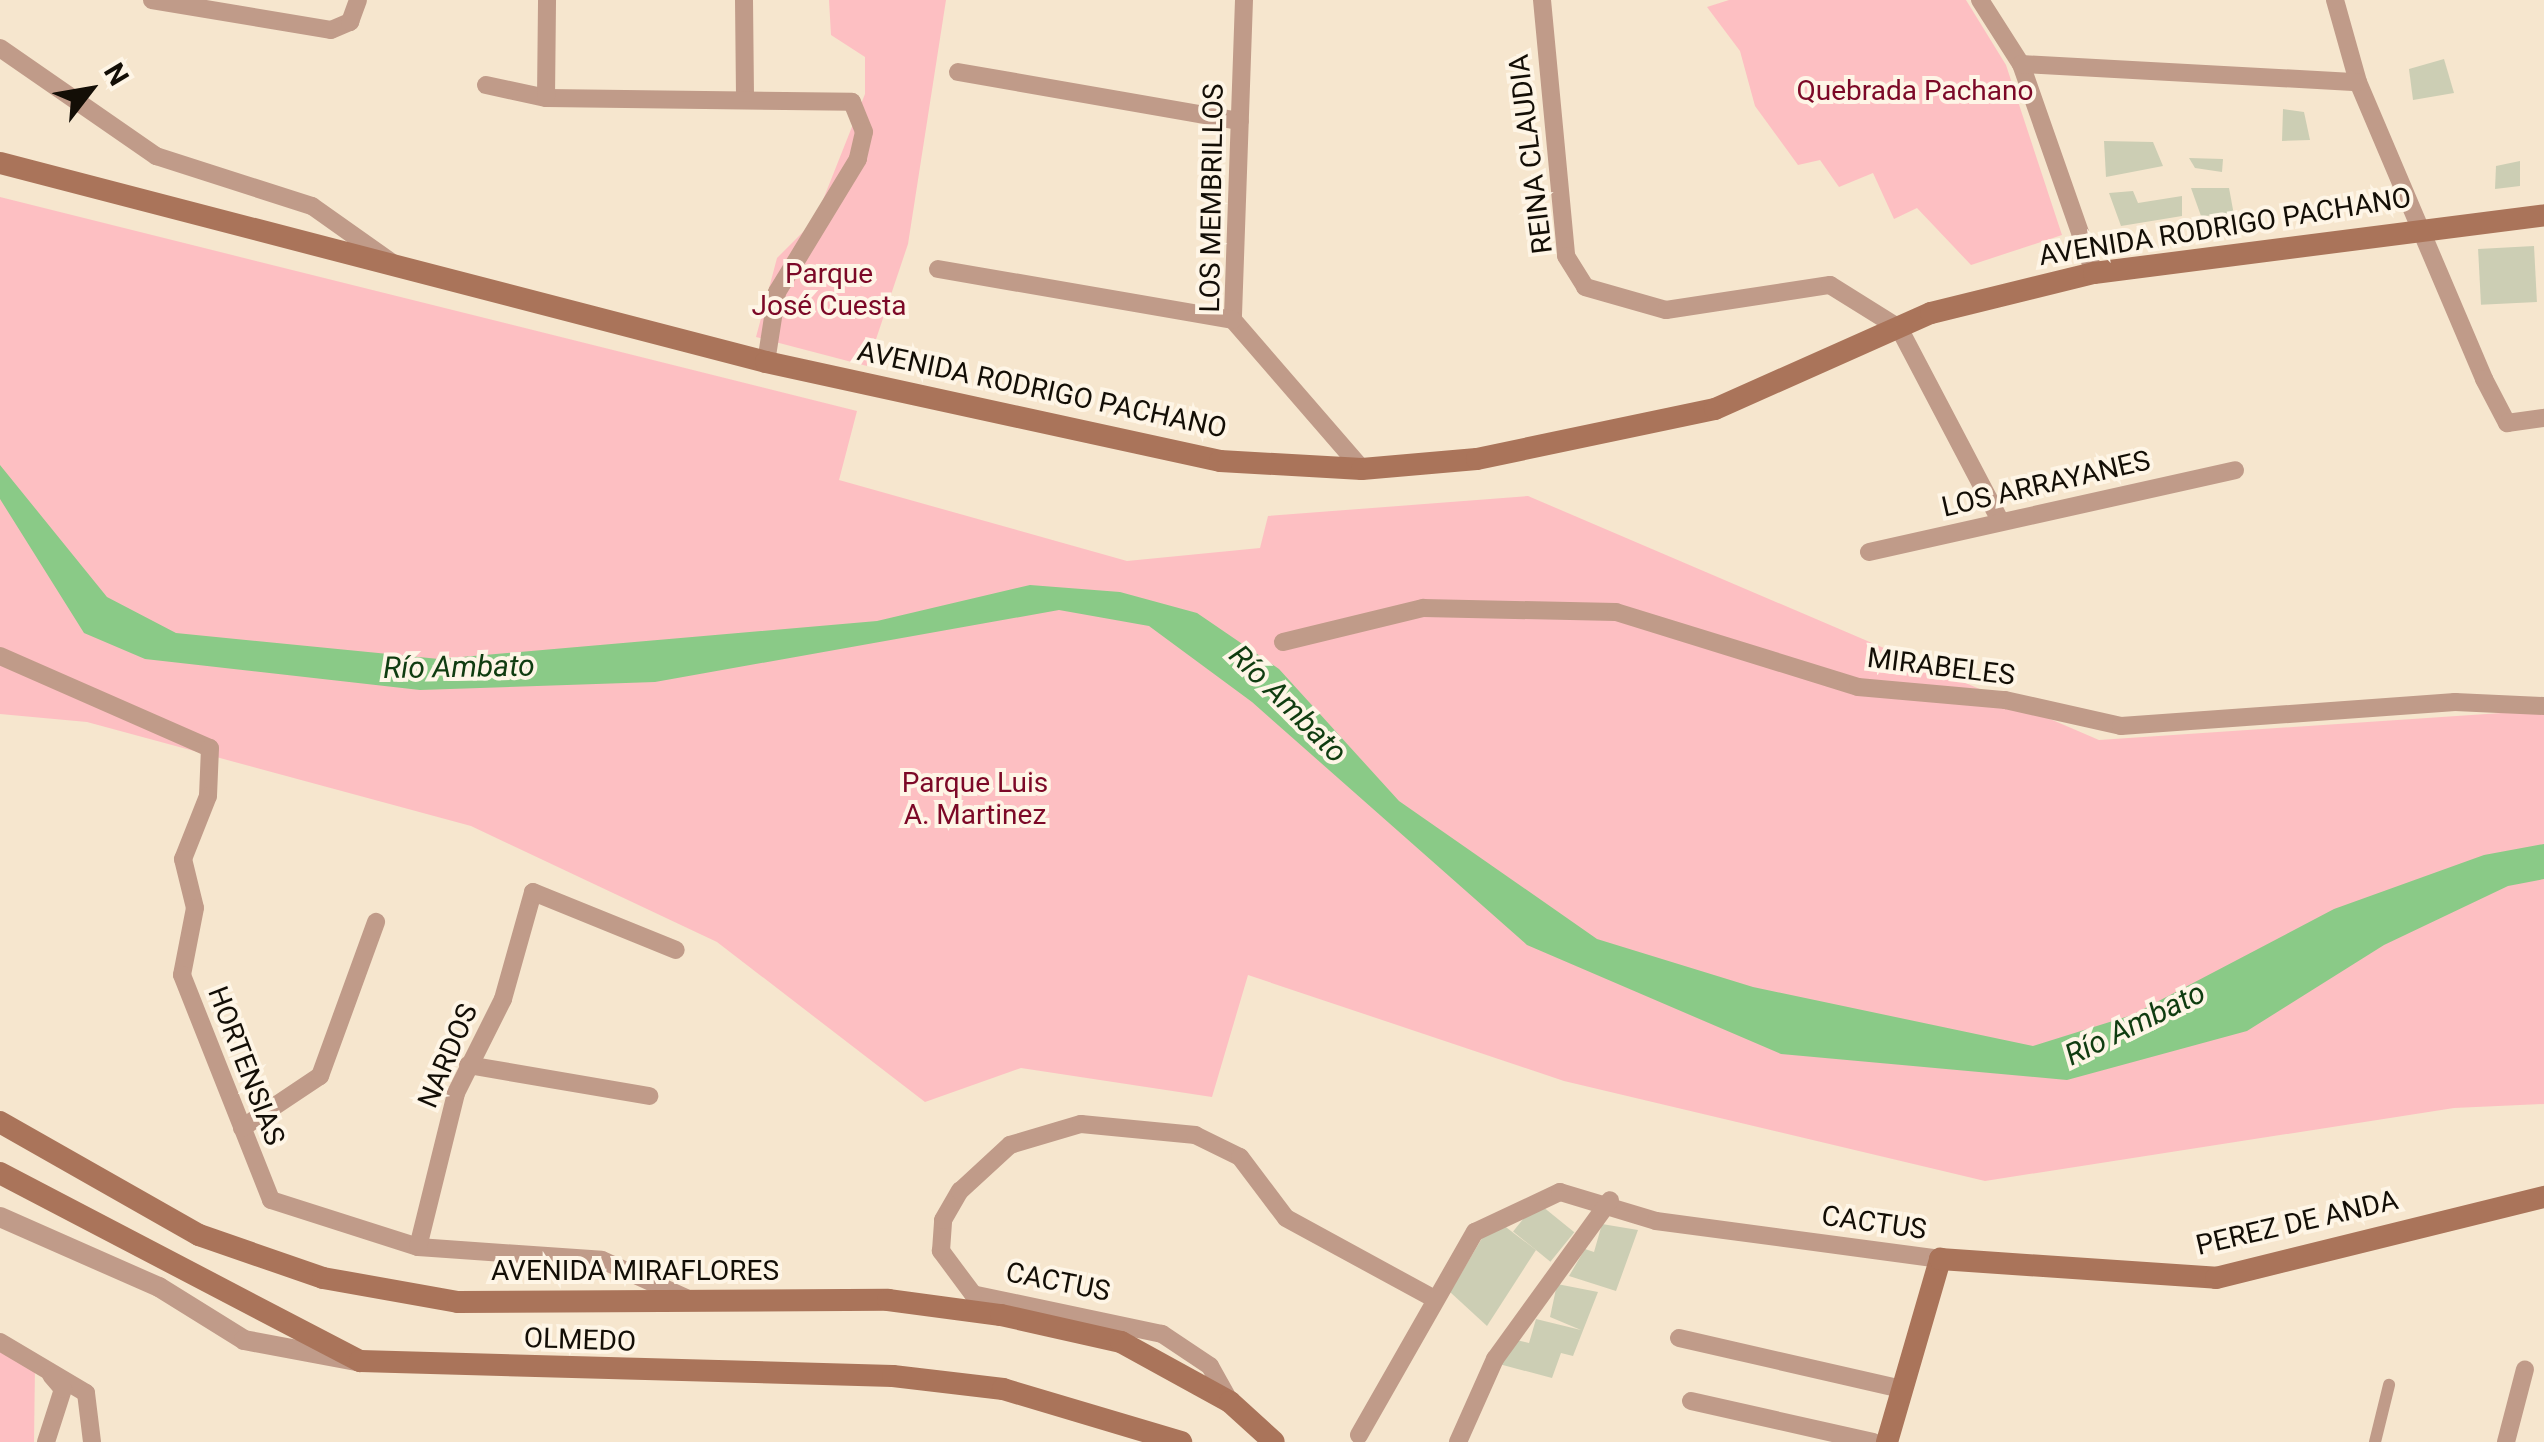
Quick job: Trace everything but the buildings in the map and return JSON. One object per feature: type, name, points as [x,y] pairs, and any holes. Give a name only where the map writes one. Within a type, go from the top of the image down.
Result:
[{"type":"main road","name":"AVENIDA RODRIGO PACHANO","points":[[0,163],[766,362],[1220,461],[1362,469],[1477,459],[1715,409],[1898,328],[2094,272],[2420,226],[2544,215]]},
{"type":"main road","name":"AVENIDA MIRAFLORES","points":[[0,1122],[198,1235],[323,1278],[458,1302],[888,1300],[1001,1315],[1121,1342],[1230,1402],[1274,1442]]},
{"type":"main road","points":[[0,1173],[360,1362]]},
{"type":"main road","name":"PEREZ DE ANDA","points":[[1940,1259],[2216,1278],[2544,1196]]},
{"type":"main road","points":[[1886,1442],[1940,1259]]},
{"type":"main road","name":"OLMEDO","points":[[360,1362],[893,1376],[1003,1389],[1181,1442]]},
{"type":"street","points":[[152,0],[331,30],[350,22],[358,0]]},
{"type":"street","points":[[546,98],[547,0]]},
{"type":"street","points":[[744,0],[745,93]]},
{"type":"street","name":"LOS MEMBRILLOS","points":[[1244,0],[1232,320],[1362,469]]},
{"type":"street","name":"REINA CLAUDIA","points":[[1542,0],[1566,256],[1585,287],[1666,310],[1830,285],[1898,328],[2001,522]]},
{"type":"street","points":[[1980,0],[2022,64],[2094,272]]},
{"type":"street","points":[[2335,0],[2358,82],[2484,378],[2507,423],[2544,418]]},
{"type":"street","points":[[0,48],[156,156],[312,206],[398,268]]},
{"type":"street","points":[[2022,64],[2358,82]]},
{"type":"street","points":[[958,72],[1240,121]]},
{"type":"street","points":[[486,85],[546,98],[745,93],[852,102],[864,132],[858,160],[777,292],[766,362]]},
{"type":"street","points":[[938,269],[1232,320]]},
{"type":"street","name":"LOS ARRAYANES","points":[[1869,552],[2235,470]]},
{"type":"street","name":"MIRABELES","points":[[1282,642],[1423,608],[1616,612],[1858,687],[2006,700],[2121,726],[2455,702],[2544,706]]},
{"type":"street","name":"HORTENSIAS","points":[[0,656],[210,748],[208,796],[183,861],[195,908],[182,975],[264,1193],[278,1205],[418,1247],[602,1260],[693,1301]]},
{"type":"street","name":"NARDOS","points":[[418,1247],[468,1065],[503,999],[537,890],[676,950]]},
{"type":"street","points":[[242,1128],[322,1072],[376,922]]},
{"type":"street","points":[[468,1065],[649,1096]]},
{"type":"street","name":"CACTUS","points":[[1230,1402],[1210,1366],[1162,1334],[973,1294],[941,1251],[943,1220],[960,1191],[1010,1145],[1081,1124],[1195,1135],[1240,1157],[1286,1218],[1434,1298]]},
{"type":"street","name":"CACTUS","points":[[1359,1435],[1434,1298],[1492,1218],[1560,1192],[1610,1200],[1656,1221],[1940,1259]]},
{"type":"street","points":[[1458,1442],[1495,1359],[1610,1200]]},
{"type":"street","name":"OLMEDO","points":[[0,1218],[159,1287],[244,1340],[360,1362]]},
{"type":"street","points":[[1678,1338],[1902,1389]]},
{"type":"street","points":[[0,1342],[86,1392],[92,1442]]},
{"type":"street","points":[[40,1364],[63,1389],[46,1442]]},
{"type":"street","points":[[2506,1442],[2524,1369]]},
{"type":"street","points":[[2375,1442],[2389,1385]]},
{"type":"street","points":[[1690,1401],[1873,1442]]},
{"type":"green space","name":"Parque José Cuesta","points":[[829,0],[946,0],[908,244],[867,366],[756,337],[777,258],[815,220],[865,94],[865,57],[831,35]]},
{"type":"green space","name":"Quebrada Pachano","points":[[1729,0],[1966,0],[2006,65],[2062,235],[1971,265],[1917,208],[1894,219],[1873,173],[1839,187],[1820,160],[1798,165],[1755,106],[1740,51],[1707,7]]},
{"type":"green space","name":"Parque Luis A. Martinez","points":[[0,197],[857,411],[839,480],[1127,561],[1260,548],[1268,516],[1528,496],[2099,740],[2544,710],[2544,1104],[2454,1108],[1985,1181],[1564,1081],[1248,975],[1212,1097],[1021,1068],[925,1102],[717,942],[471,826],[87,722],[0,714]]},
{"type":"green space","points":[[0,1352],[35,1366],[34,1442],[0,1442]]},
{"type":"water","name":"Río Ambato","points":[[0,465],[107,597],[176,633],[439,659],[877,621],[1030,585],[1120,592],[1197,613],[1279,669],[1399,801],[1597,939],[1753,987],[2033,1046],[2132,1015],[2334,909],[2484,855],[2544,844],[2544,879],[2508,886],[2384,945],[2247,1031],[2067,1080],[1781,1054],[1527,945],[1252,702],[1149,626],[1059,610],[655,682],[420,690],[145,659],[84,633],[0,499]]}]
